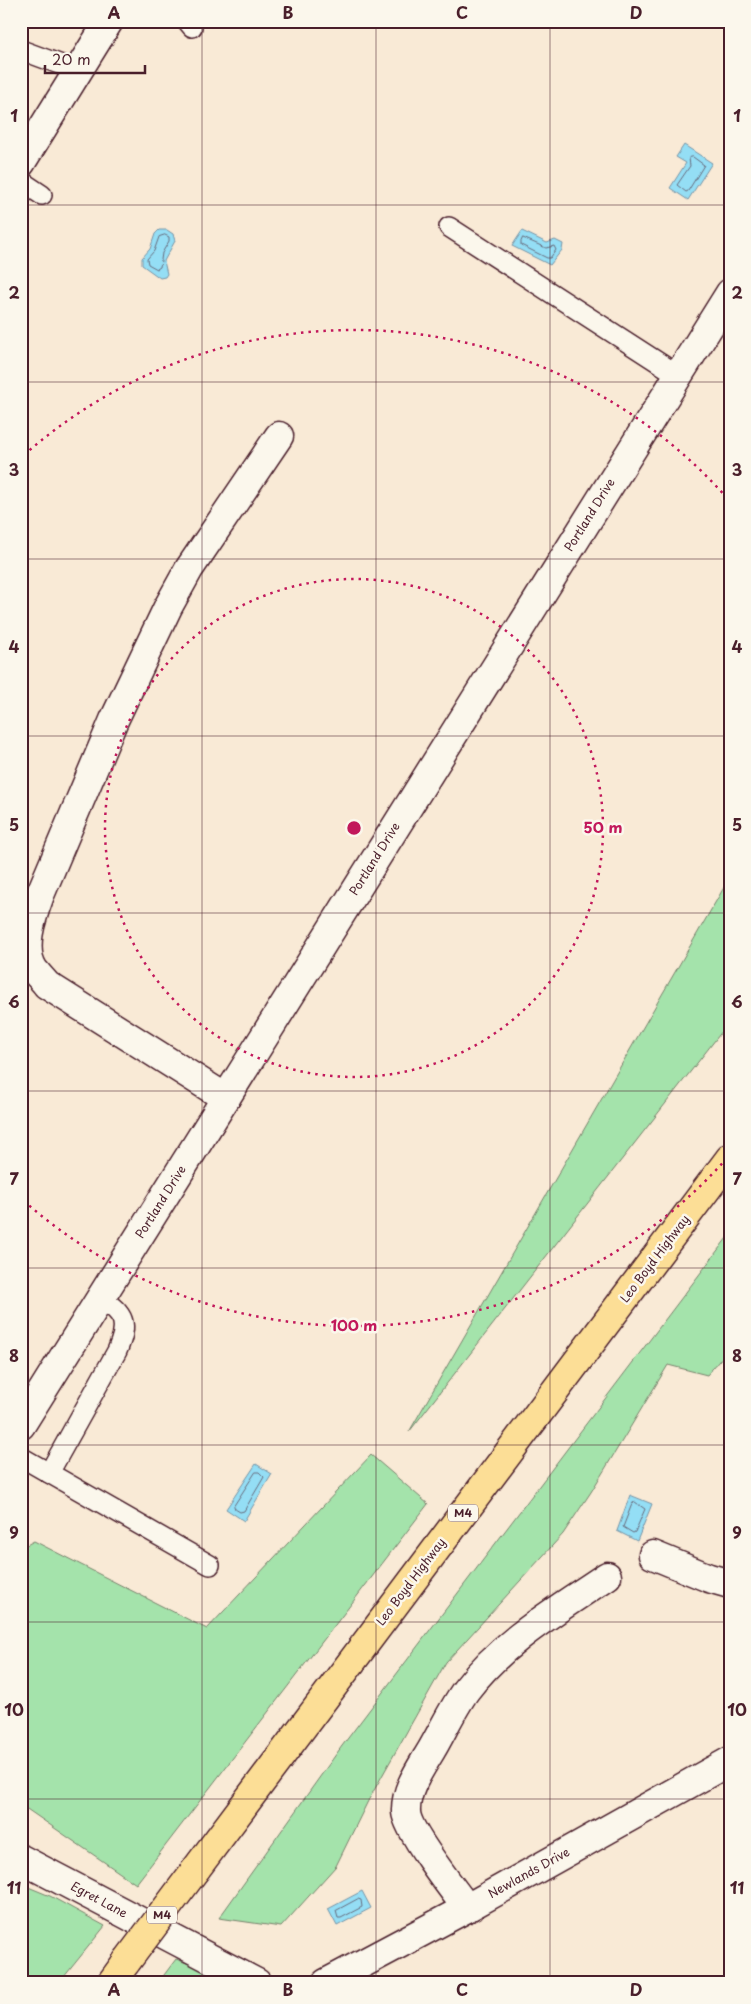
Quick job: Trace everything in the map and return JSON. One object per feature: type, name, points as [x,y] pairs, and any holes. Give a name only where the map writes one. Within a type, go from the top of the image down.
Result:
[{"type":"main road","name":"Leo Boyd Highway","points":[[111,1983],[730,1158]]},
{"type":"street","points":[[21,163],[109,21]]},
{"type":"street","name":"Portland Drive","points":[[21,1425],[730,293]]},
{"type":"street","points":[[226,1098],[47,985],[33,969],[28,951],[31,922],[40,895],[114,720],[168,608],[189,569],[279,436]]},
{"type":"street","points":[[653,1555],[709,1578],[730,1584]]},
{"type":"street","points":[[467,1908],[445,1880],[413,1829],[406,1813],[411,1788],[418,1772],[466,1691],[490,1663],[520,1635],[607,1576]]},
{"type":"street","name":"Newlands Drive","points":[[326,1983],[467,1908],[729,1763]]},
{"type":"street","name":"Egret Lane","points":[[21,1859],[257,1983]]},
{"type":"lane","points":[[21,50],[78,71]]},
{"type":"lane","points":[[21,181],[42,194]]},
{"type":"lane","points":[[449,227],[678,375]]},
{"type":"lane","points":[[49,1473],[117,1351],[124,1334],[124,1321],[116,1309],[101,1298]]},
{"type":"lane","points":[[21,1457],[210,1565]]},
{"type":"green space","points":[[730,877],[730,1021],[409,1432]]},
{"type":"green space","points":[[730,1234],[730,1348],[707,1375],[668,1365],[591,1492],[563,1534],[446,1662],[368,1801],[336,1866],[281,1927],[219,1918],[342,1746]]},
{"type":"green space","points":[[371,1455],[428,1504],[136,1884],[21,1805],[21,1548],[34,1541],[207,1629]]},
{"type":"green space","points":[[21,1884],[50,1896],[105,1926],[59,1983],[21,1983]]},
{"type":"green space","points":[[176,1959],[203,1969],[219,1983],[158,1983]]},
{"type":"water","points":[[684,145],[712,163],[688,200],[670,188],[686,163],[676,157]]},
{"type":"water","points":[[159,230],[167,230],[173,234],[175,241],[164,261],[167,274],[165,277],[160,278],[142,265],[142,258],[150,249],[155,234]]},
{"type":"water","points":[[522,231],[547,243],[555,240],[563,244],[562,250],[550,265],[512,246]]},
{"type":"water","points":[[256,1464],[272,1474],[244,1521],[226,1509]]},
{"type":"water","points":[[630,1495],[652,1504],[637,1541],[617,1531]]},
{"type":"water","points":[[362,1891],[371,1908],[337,1926],[328,1909]]}]
